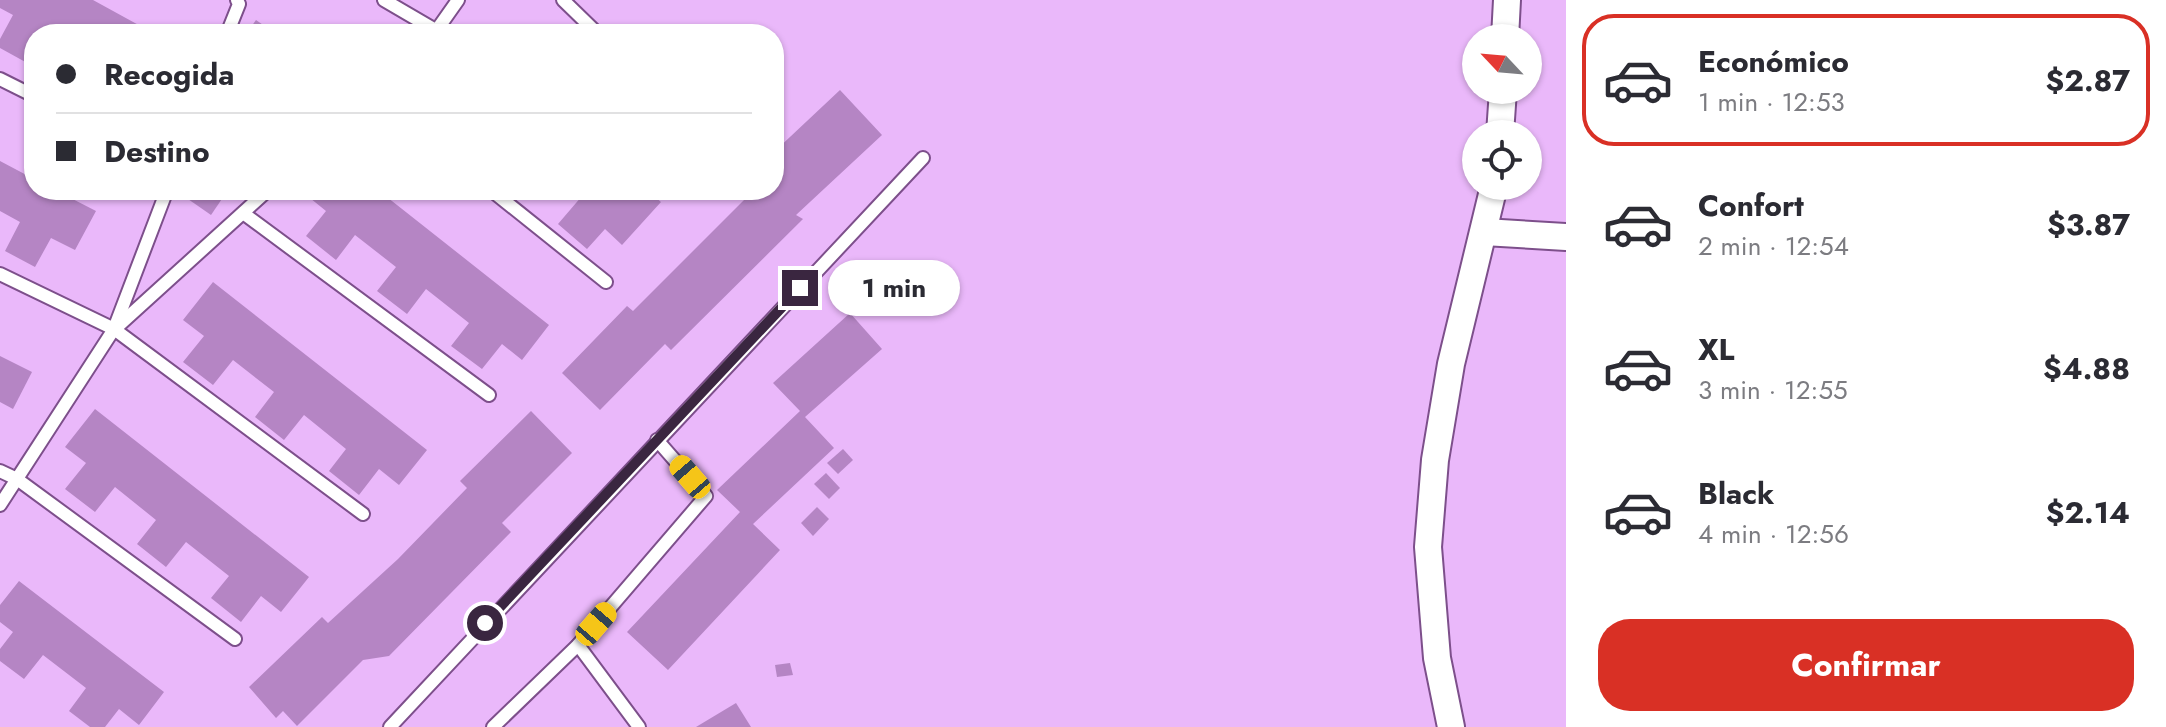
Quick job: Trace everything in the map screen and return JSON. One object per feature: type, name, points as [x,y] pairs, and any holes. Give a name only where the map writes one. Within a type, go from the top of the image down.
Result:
[{"type":"street","points":[[1506,24],[1507,0]]},
{"type":"street","points":[[1451,727],[1436,646],[1428,547],[1435,460],[1451,364],[1491,200]]},
{"type":"street","points":[[1484,232],[1566,237]]},
{"type":"lane","points":[[231,24],[239,4],[237,0]]},
{"type":"lane","points":[[384,0],[422,24]]},
{"type":"lane","points":[[442,24],[458,0]]},
{"type":"lane","points":[[563,0],[588,24]]},
{"type":"lane","points":[[0,79],[24,91]]},
{"type":"lane","points":[[390,727],[923,158]]},
{"type":"lane","points":[[0,505],[114,329],[163,200]]},
{"type":"lane","points":[[114,329],[257,200]]},
{"type":"lane","points":[[504,200],[606,282]]},
{"type":"lane","points":[[243,213],[489,395]]},
{"type":"lane","points":[[0,274],[114,329],[363,514]]},
{"type":"lane","points":[[493,727],[578,645],[706,496],[657,440]]},
{"type":"lane","points":[[0,471],[17,479],[235,639]]},
{"type":"lane","points":[[578,645],[639,727]]},
{"type":"building","points":[[0,0],[93,0],[137,24],[24,24],[24,61],[0,48],[0,39],[13,15],[0,8]]},
{"type":"building","points":[[840,90],[882,135],[796,215],[803,219],[671,350],[665,344],[600,410],[562,373],[627,306],[633,311],[744,200],[784,200],[784,143]]},
{"type":"building","points":[[0,161],[24,174],[24,200],[75,200],[96,211],[75,250],[51,238],[35,267],[5,251],[20,222],[0,211]]},
{"type":"building","points":[[189,200],[221,200],[211,215]]},
{"type":"building","points":[[312,200],[391,200],[549,325],[522,360],[502,344],[482,369],[451,346],[469,323],[426,289],[407,314],[377,291],[396,267],[355,235],[336,260],[306,236],[326,211]]},
{"type":"building","points":[[579,200],[661,202],[622,245],[605,229],[587,249],[558,224]]},
{"type":"building","points":[[213,282],[427,450],[399,485],[379,469],[359,495],[329,471],[346,449],[304,415],[284,440],[255,417],[274,392],[233,360],[213,385],[183,362],[204,336],[183,320]]},
{"type":"building","points":[[850,313],[882,349],[805,417],[834,448],[753,524],[780,550],[668,670],[627,632],[740,512],[717,490],[800,411],[773,383]]},
{"type":"building","points":[[0,356],[32,372],[13,409],[0,402]]},
{"type":"building","points":[[95,409],[309,577],[281,612],[261,596],[241,622],[211,598],[229,576],[186,542],[166,567],[137,544],[156,520],[115,487],[95,512],[65,489],[86,463],[65,447]]},
{"type":"building","points":[[531,411],[572,453],[502,523],[511,532],[389,656],[363,660],[297,726],[283,711],[276,718],[249,687],[322,617],[328,623],[398,559],[467,488],[460,481]]},
{"type":"building","points":[[843,449],[853,460],[838,474],[827,463]]},
{"type":"building","points":[[826,473],[840,488],[829,499],[814,484]]},
{"type":"building","points":[[817,507],[829,519],[813,536],[801,523]]},
{"type":"building","points":[[19,581],[164,692],[139,725],[119,709],[105,727],[90,727],[69,711],[86,688],[43,655],[24,679],[0,661],[0,649],[13,632],[0,622],[0,605]]},
{"type":"building","points":[[790,663],[793,675],[777,677],[775,665]]},
{"type":"building","points":[[736,703],[751,727],[696,727]]},
{"type":"route","points":[[485,623],[800,288]]}]
